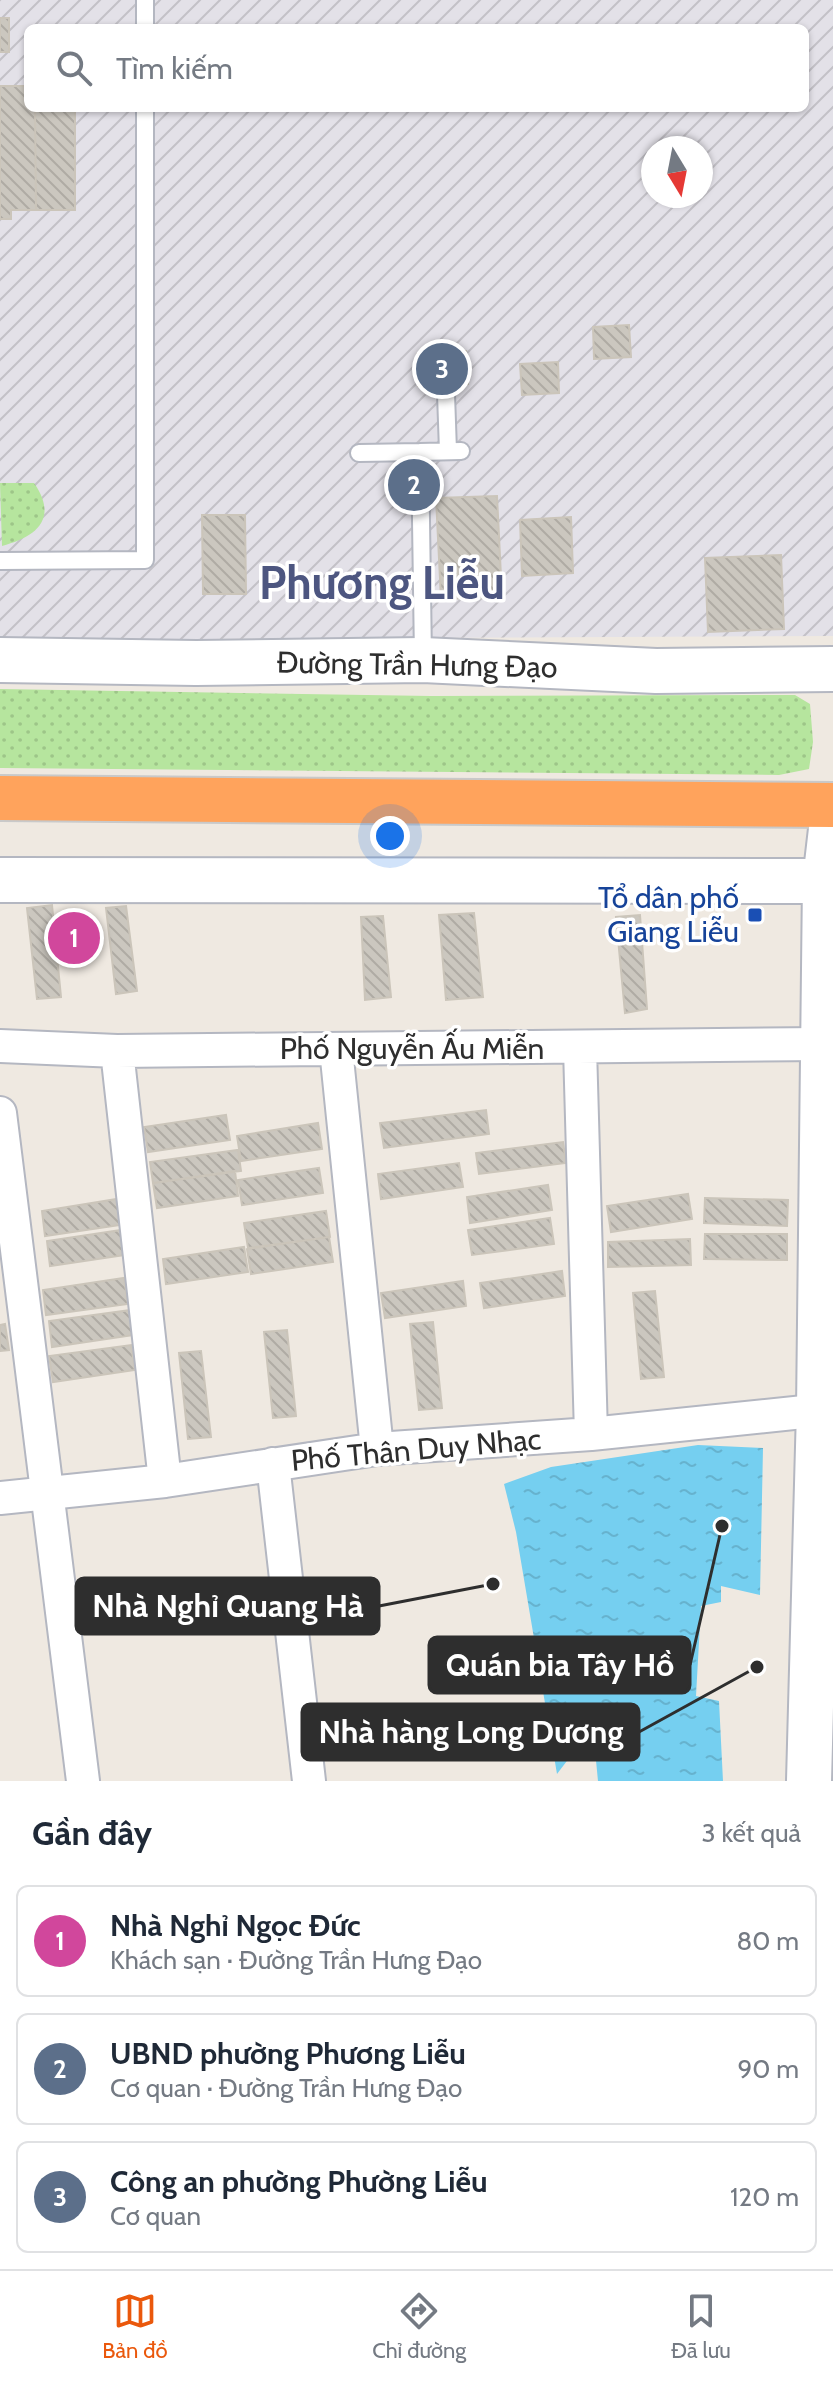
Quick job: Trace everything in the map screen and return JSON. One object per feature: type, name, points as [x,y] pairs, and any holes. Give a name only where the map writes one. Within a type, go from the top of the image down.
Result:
[{"type":"highway","points":[[0,798],[833,805]]},
{"type":"main road","name":"Đường Trần Hưng Đạo","points":[[0,660],[196,663],[423,660],[656,671],[833,669]]},
{"type":"main road","points":[[809,1781],[826,1410],[824,1044],[833,812]]},
{"type":"main road","points":[[0,880],[829,881]]},
{"type":"street","name":"Phố Nguyễn Ấu Miễn","points":[[0,1046],[117,1051],[824,1044]]},
{"type":"street","points":[[580,1048],[591,1434]]},
{"type":"street","points":[[336,1049],[377,1449]]},
{"type":"street","points":[[117,1051],[165,1481]]},
{"type":"street","points":[[0,1113],[83,1781]]},
{"type":"street","name":"Phố Thân Duy Nhạc","points":[[0,1498],[165,1481],[377,1449],[591,1434],[826,1410]]},
{"type":"street","points":[[273,1464],[309,1781]]},
{"type":"lane","points":[[145,0],[145,24]]},
{"type":"lane","points":[[0,561],[145,560],[145,112]]},
{"type":"lane","points":[[359,453],[454,451],[446,394]]},
{"type":"lane","points":[[420,452],[423,660]]},
{"type":"shaded area","points":[[0,0],[833,0],[833,636],[0,640]]},
{"type":"green space","points":[[0,483],[34,483],[44,507],[44,516],[34,532],[2,546]]},
{"type":"green space","points":[[0,689],[431,696],[795,695],[810,704],[813,742],[809,769],[779,775],[0,768]]},
{"type":"water","points":[[698,1445],[763,1448],[760,1595],[721,1586],[721,1602],[701,1606],[696,1696],[719,1701],[723,1781],[598,1781],[594,1740],[576,1749],[557,1774],[516,1532],[504,1484],[551,1467]]},
{"type":"building","points":[[0,18],[9,18],[9,52],[0,52]]},
{"type":"building","points":[[0,86],[24,86],[24,112],[35,112],[36,210],[11,210],[11,219],[0,219]]},
{"type":"building","points":[[35,112],[75,112],[75,210],[36,210]]},
{"type":"building","points":[[629,325],[631,357],[594,359],[593,327]]},
{"type":"building","points":[[466,351],[468,384],[418,386],[417,354]]},
{"type":"building","points":[[558,362],[559,393],[522,395],[520,364]]},
{"type":"building","points":[[497,496],[502,597],[441,599],[436,498]]},
{"type":"building","points":[[202,515],[245,515],[246,594],[203,594]]},
{"type":"building","points":[[571,517],[573,573],[522,576],[520,520]]},
{"type":"building","points":[[781,555],[784,629],[708,632],[705,558]]},
{"type":"building","points":[[52,905],[61,997],[37,999],[27,908]]},
{"type":"building","points":[[126,906],[137,991],[116,994],[106,908]]},
{"type":"building","points":[[474,913],[483,997],[446,1000],[439,915]]},
{"type":"building","points":[[640,915],[647,1009],[625,1013],[616,917]]},
{"type":"building","points":[[383,916],[391,997],[365,1000],[361,917]]},
{"type":"building","points":[[486,1110],[489,1134],[384,1148],[380,1123]]},
{"type":"building","points":[[226,1115],[230,1140],[148,1152],[144,1127]]},
{"type":"building","points":[[318,1123],[322,1149],[241,1161],[237,1136]]},
{"type":"building","points":[[563,1142],[566,1163],[479,1174],[476,1153]]},
{"type":"building","points":[[238,1150],[241,1171],[153,1183],[150,1162]]},
{"type":"building","points":[[459,1163],[463,1187],[381,1199],[378,1174]]},
{"type":"building","points":[[319,1168],[323,1193],[242,1205],[238,1180]]},
{"type":"building","points":[[235,1171],[238,1196],[157,1208],[153,1183]]},
{"type":"building","points":[[548,1185],[552,1210],[470,1223],[467,1197]]},
{"type":"building","points":[[688,1194],[692,1219],[611,1232],[607,1206]]},
{"type":"building","points":[[123,1198],[127,1224],[45,1236],[42,1211]]},
{"type":"building","points":[[705,1198],[788,1200],[787,1226],[704,1223]]},
{"type":"building","points":[[326,1211],[330,1237],[248,1248],[244,1223]]},
{"type":"building","points":[[550,1218],[554,1244],[472,1255],[468,1230]]},
{"type":"building","points":[[128,1229],[132,1254],[50,1266],[47,1241]]},
{"type":"building","points":[[705,1234],[787,1234],[787,1260],[704,1259]]},
{"type":"building","points":[[329,1237],[333,1262],[251,1274],[247,1249]]},
{"type":"building","points":[[690,1239],[691,1265],[608,1267],[608,1242]]},
{"type":"building","points":[[244,1247],[248,1272],[166,1284],[163,1259]]},
{"type":"building","points":[[562,1271],[565,1296],[484,1308],[480,1283]]},
{"type":"building","points":[[124,1278],[128,1304],[46,1315],[43,1290]]},
{"type":"building","points":[[463,1281],[466,1306],[385,1318],[381,1293]]},
{"type":"building","points":[[655,1291],[664,1377],[641,1379],[633,1293]]},
{"type":"building","points":[[131,1310],[134,1335],[52,1347],[49,1321]]},
{"type":"building","points":[[433,1322],[442,1408],[419,1410],[410,1324]]},
{"type":"building","points":[[5,1324],[9,1350],[0,1351],[0,1325]]},
{"type":"building","points":[[287,1330],[296,1416],[273,1418],[264,1332]]},
{"type":"building","points":[[131,1345],[135,1370],[53,1382],[49,1356]]},
{"type":"building","points":[[201,1351],[211,1437],[188,1439],[179,1353]]},
{"type":"place","name":"Công an phường Phường Liễu","points":[[442,369]]},
{"type":"place","name":"UBND phường Phương Liễu","points":[[414,485]]},
{"type":"place","name":"Tổ dân phố Giang Liễu","points":[[755,915]]},
{"type":"place","name":"Nhà Nghỉ Ngọc Đức","points":[[74,938]]},
{"type":"place","name":"Quán bia Tây Hồ","points":[[722,1526]]},
{"type":"place","name":"Nhà Nghỉ Quang Hà","points":[[493,1584]]},
{"type":"place","name":"Nhà hàng Long Dương","points":[[757,1667]]},
{"type":"district","name":"Phương Liễu","points":[[382,583]]}]
